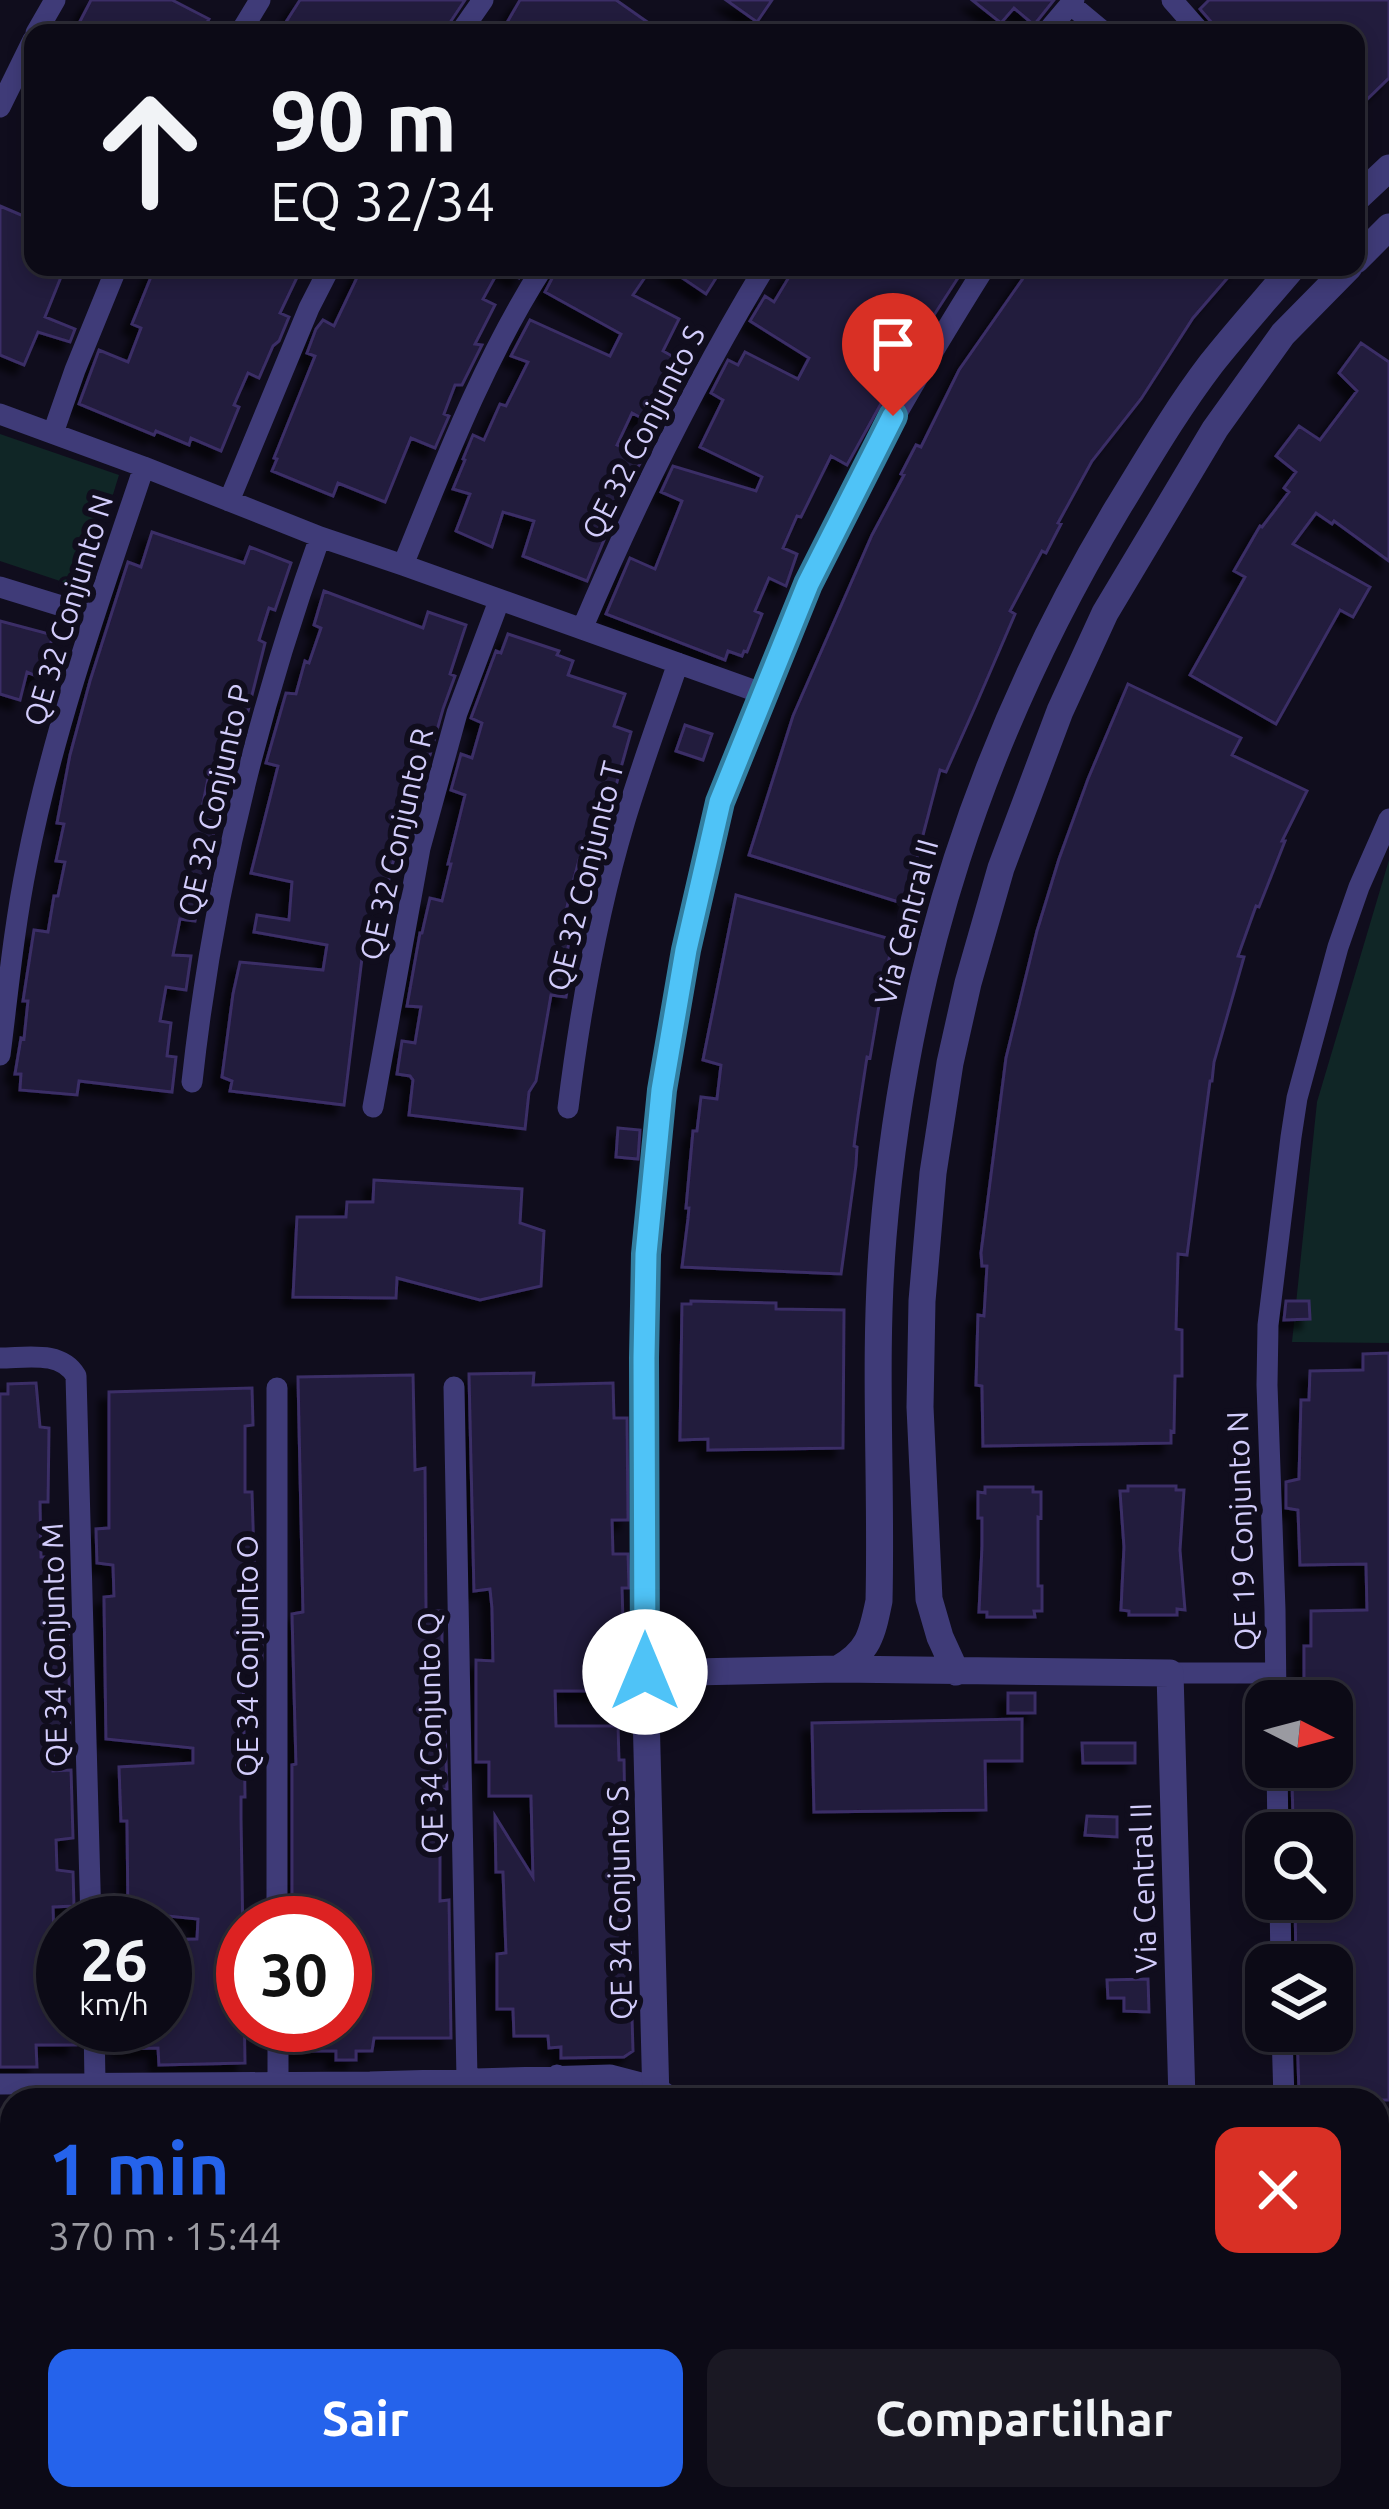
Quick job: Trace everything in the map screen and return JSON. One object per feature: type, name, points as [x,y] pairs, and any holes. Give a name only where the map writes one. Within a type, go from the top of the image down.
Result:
[{"type":"street","points":[[1172,0],[1194,24]]},
{"type":"street","points":[[1072,2],[1095,24]]},
{"type":"street","points":[[0,107],[24,58]]},
{"type":"street","points":[[1365,191],[1389,168]]},
{"type":"street","points":[[1365,249],[1389,227]]},
{"type":"street","points":[[53,433],[113,276]]},
{"type":"street","points":[[229,501],[326,276]]},
{"type":"street","points":[[403,565],[478,388],[537,276]]},
{"type":"street","name":"QE 32 Conjunto S","points":[[582,628],[685,408],[760,276]]},
{"type":"street","name":"QE 34 Conjunto S","points":[[662,2088],[645,1672],[644,1358],[652,1173],[682,973],[720,802],[808,584],[893,416],[979,276]]},
{"type":"street","name":"Via Central II","points":[[838,1669],[859,1657],[872,1634],[879,1601],[877,1384],[883,1240],[906,1055],[931,940],[964,833],[1042,646],[1080,572],[1196,385],[1286,276]]},
{"type":"street","points":[[956,1672],[929,1599],[920,1407],[933,1173],[968,983],[1001,868],[1060,711],[1106,613],[1215,429],[1283,334],[1338,276]]},
{"type":"street","points":[[0,414],[320,538],[764,694]]},
{"type":"street","name":"QE 32 Conjunto N","points":[[0,1054],[27,860],[94,616],[144,466]]},
{"type":"street","name":"QE 32 Conjunto P","points":[[192,1082],[201,1000],[230,848],[262,713],[320,538]]},
{"type":"street","points":[[0,587],[94,616]]},
{"type":"street","name":"QE 32 Conjunto R","points":[[373,1107],[420,848],[458,713],[499,601]]},
{"type":"street","name":"QE 32 Conjunto T","points":[[568,1108],[598,922],[677,663]]},
{"type":"street","name":"QE 19 Conjunto N","points":[[1275,1680],[1268,1325],[1297,1098],[1338,947],[1389,819]]},
{"type":"street","points":[[906,1055],[950,1063]]},
{"type":"street","name":"QE 34 Conjunto M","points":[[0,1358],[60,1360],[76,1376],[90,1896]]},
{"type":"street","name":"QE 34 Conjunto Q","points":[[454,1387],[467,2079]]},
{"type":"street","name":"QE 34 Conjunto O","points":[[277,1388],[278,1896]]},
{"type":"street","points":[[645,1672],[1275,1673]]},
{"type":"street","name":"Via Central II","points":[[1170,1673],[1182,2088]]},
{"type":"street","points":[[94,2052],[95,2082]]},
{"type":"street","points":[[278,2052],[278,2082]]},
{"type":"street","points":[[1282,2052],[1283,2088]]},
{"type":"street","points":[[557,2075],[558,2088]]},
{"type":"street","points":[[394,2088],[557,2075],[610,2075],[642,2088]]},
{"type":"street","points":[[0,2084],[95,2082],[158,2088]]},
{"type":"street","points":[[219,2088],[278,2082],[339,2088]]},
{"type":"green space","points":[[0,434],[119,475],[84,589],[0,561]]},
{"type":"green space","points":[[1389,860],[1389,1343],[1292,1342],[1317,1102]]},
{"type":"building","points":[[91,0],[172,0],[209,19],[206,24],[79,24]]},
{"type":"building","points":[[300,0],[465,0],[449,24],[285,24]]},
{"type":"building","points":[[520,0],[616,0],[650,24],[506,24]]},
{"type":"building","points":[[726,0],[772,0],[757,22]]},
{"type":"building","points":[[972,0],[1054,0],[1035,24],[1014,8],[1001,23]]},
{"type":"building","points":[[1209,0],[1389,0],[1389,78],[1365,101],[1365,24],[1213,24],[1200,9]]},
{"type":"building","points":[[0,206],[24,216],[24,276],[61,276],[45,317],[75,329],[70,342],[38,332],[24,365],[0,355]]},
{"type":"building","points":[[151,276],[298,276],[280,313],[289,317],[279,341],[259,378],[248,373],[221,451],[191,438],[189,445],[156,431],[154,435],[79,404],[99,350],[128,362],[141,328],[132,324]]},
{"type":"building","points":[[358,276],[496,276],[483,299],[495,305],[475,344],[482,345],[462,385],[455,385],[444,414],[449,416],[435,448],[411,438],[385,502],[338,483],[333,496],[272,471],[315,356],[307,353],[316,329],[323,320],[334,326]]},
{"type":"building","points":[[553,276],[646,276],[633,295],[679,319],[663,351],[679,360],[663,391],[670,394],[655,425],[632,413],[617,445],[644,457],[626,487],[587,581],[523,556],[534,521],[503,512],[492,547],[456,531],[470,494],[453,489],[463,459],[473,435],[484,440],[500,404],[506,406],[528,362],[511,356],[530,320],[610,356],[621,334],[545,292]]},
{"type":"building","points":[[679,276],[717,276],[706,294]]},
{"type":"building","points":[[790,276],[959,276],[914,346],[900,337],[874,383],[888,391],[847,465],[831,456],[801,517],[797,516],[783,548],[797,554],[786,586],[769,578],[755,611],[762,614],[747,652],[742,656],[728,651],[725,660],[606,614],[630,558],[655,569],[682,501],[661,492],[673,466],[756,491],[762,477],[700,447],[723,400],[711,393],[728,360],[738,365],[745,352],[798,379],[809,358],[750,321],[765,296],[774,302]]},
{"type":"building","points":[[1025,276],[1229,276],[1193,318],[1141,399],[1092,461],[1046,553],[1042,551],[1010,611],[1015,614],[975,707],[946,772],[940,770],[905,904],[749,855],[793,716],[901,474],[916,445],[921,447],[959,370]]},
{"type":"building","points":[[1361,343],[1389,362],[1389,561],[1316,513],[1293,544],[1370,587],[1353,617],[1340,610],[1276,724],[1190,675],[1245,577],[1234,571],[1260,526],[1289,492],[1284,488],[1296,472],[1276,456],[1299,426],[1320,440],[1357,391],[1339,373]]},
{"type":"building","points":[[152,532],[244,563],[250,547],[291,563],[259,640],[265,643],[237,755],[228,774],[210,769],[200,818],[216,822],[195,921],[180,919],[173,955],[191,956],[186,990],[166,987],[160,1021],[171,1023],[167,1056],[176,1057],[172,1092],[79,1081],[77,1095],[20,1090],[21,1074],[15,1074],[24,1039],[28,1001],[23,1001],[34,930],[48,932],[65,862],[56,861],[64,824],[57,823],[70,755],[128,562],[141,567]]},
{"type":"building","points":[[324,591],[423,628],[428,612],[466,625],[407,836],[400,833],[384,900],[374,898],[344,1105],[230,1091],[232,1081],[222,1077],[240,962],[323,970],[327,945],[254,932],[257,915],[289,920],[292,882],[251,873],[278,766],[266,763],[286,693],[296,694],[321,628],[314,625]]},
{"type":"building","points":[[0,621],[53,635],[41,678],[27,672],[20,700],[0,694]]},
{"type":"building","points":[[508,634],[559,651],[557,655],[573,661],[568,675],[625,694],[614,726],[631,732],[594,864],[579,860],[570,893],[563,926],[572,928],[565,962],[572,963],[566,997],[551,995],[525,1129],[409,1115],[413,1080],[397,1074],[402,1041],[415,1043],[421,1007],[407,1006],[420,933],[430,898],[442,901],[465,795],[451,790],[461,754],[472,758],[482,723],[471,718],[496,651],[501,653]]},
{"type":"building","points":[[1128,684],[1241,738],[1232,755],[1307,791],[1282,841],[1238,956],[1244,957],[1210,1081],[1187,1255],[1178,1254],[1176,1329],[1182,1330],[1182,1376],[1175,1376],[1171,1443],[983,1446],[982,1386],[976,1385],[978,1315],[984,1316],[987,1266],[982,1266],[981,1253],[1006,1058],[1059,859]]},
{"type":"building","points":[[685,725],[712,734],[703,760],[676,751]]},
{"type":"building","points":[[736,895],[894,940],[867,1057],[841,1274],[682,1267],[693,1131],[697,1131],[701,1097],[717,1099],[721,1065],[703,1060]]},
{"type":"building","points":[[618,1128],[640,1130],[638,1159],[616,1157]]},
{"type":"building","points":[[374,1180],[522,1189],[520,1223],[544,1231],[541,1286],[480,1300],[397,1278],[396,1298],[293,1297],[297,1217],[346,1217],[347,1202],[373,1202]]},
{"type":"building","points":[[1286,1301],[1309,1301],[1310,1319],[1284,1320]]},
{"type":"building","points":[[682,1304],[844,1310],[843,1448],[708,1450],[708,1439],[680,1440]]},
{"type":"building","points":[[1389,1353],[1389,2088],[1299,2088],[1298,2052],[1353,2052],[1353,1944],[1296,1944],[1295,1920],[1353,1920],[1353,1812],[1293,1812],[1292,1788],[1353,1788],[1353,1680],[1304,1680],[1304,1646],[1311,1646],[1311,1611],[1367,1610],[1366,1564],[1300,1565],[1298,1510],[1286,1508],[1286,1482],[1299,1479],[1301,1400],[1309,1400],[1310,1371],[1363,1370],[1363,1354]]},
{"type":"building","points":[[534,1373],[533,1385],[613,1383],[614,1418],[627,1418],[628,1520],[612,1520],[613,1554],[628,1554],[629,1588],[622,1588],[630,1656],[619,1655],[620,1691],[555,1691],[556,1726],[618,1726],[619,1760],[624,1760],[633,2051],[624,2057],[561,2058],[561,2047],[549,2048],[548,2036],[514,2036],[513,2009],[497,2009],[497,1954],[506,1953],[495,1816],[533,1877],[531,1796],[489,1796],[489,1762],[476,1762],[476,1660],[493,1661],[490,1589],[474,1591],[469,1374]]},
{"type":"building","points":[[413,1375],[415,1470],[425,1468],[426,1611],[442,1611],[442,1695],[425,1695],[427,1730],[445,1730],[447,1789],[440,1790],[440,1901],[449,1900],[451,2038],[374,2038],[372,2051],[372,1896],[292,1896],[292,1765],[296,1764],[292,1614],[303,1612],[298,1377]]},
{"type":"building","points":[[36,1383],[40,1427],[49,1428],[48,1502],[40,1502],[41,1557],[51,1557],[52,1619],[68,1619],[70,1735],[53,1733],[53,1771],[71,1770],[73,1838],[56,1840],[57,1870],[73,1872],[74,1896],[36,1896],[37,2067],[0,2067],[0,1394],[8,1394],[8,1384]]},
{"type":"building","points":[[252,1388],[253,1425],[245,1426],[245,1492],[252,1492],[256,1622],[262,1621],[262,1661],[243,1665],[242,1896],[216,1896],[216,2052],[245,2052],[245,2063],[159,2065],[158,2052],[192,2052],[192,1939],[197,1939],[198,1919],[192,1918],[192,1896],[128,1896],[127,1821],[121,1821],[119,1767],[193,1763],[193,1748],[106,1739],[104,1597],[114,1596],[113,1565],[97,1563],[96,1529],[109,1528],[109,1392]]},
{"type":"building","points":[[1128,1486],[1184,1490],[1180,1550],[1185,1610],[1177,1609],[1177,1615],[1129,1615],[1121,1610],[1120,1491],[1128,1491]]},
{"type":"building","points":[[985,1487],[1033,1487],[1033,1492],[1041,1492],[1038,1586],[1042,1586],[1042,1611],[1034,1611],[1035,1617],[987,1617],[987,1612],[979,1612],[982,1518],[978,1518],[978,1492],[985,1493]]},
{"type":"building","points":[[1008,1693],[1035,1693],[1035,1713],[1008,1713]]},
{"type":"building","points":[[1022,1719],[1022,1761],[985,1761],[986,1810],[814,1812],[812,1723]]},
{"type":"building","points":[[1082,1743],[1135,1743],[1135,1763],[1083,1763]]},
{"type":"building","points":[[1087,1816],[1117,1817],[1117,1837],[1085,1835]]},
{"type":"building","points":[[1148,1979],[1149,2012],[1124,2011],[1124,1998],[1108,1998],[1107,1980]]},
{"type":"building","points":[[336,2052],[356,2052],[356,2060],[336,2060]]},
{"type":"route","points":[[645,1672],[646,1254],[662,1090],[686,950],[720,802],[808,584],[893,416]]}]
